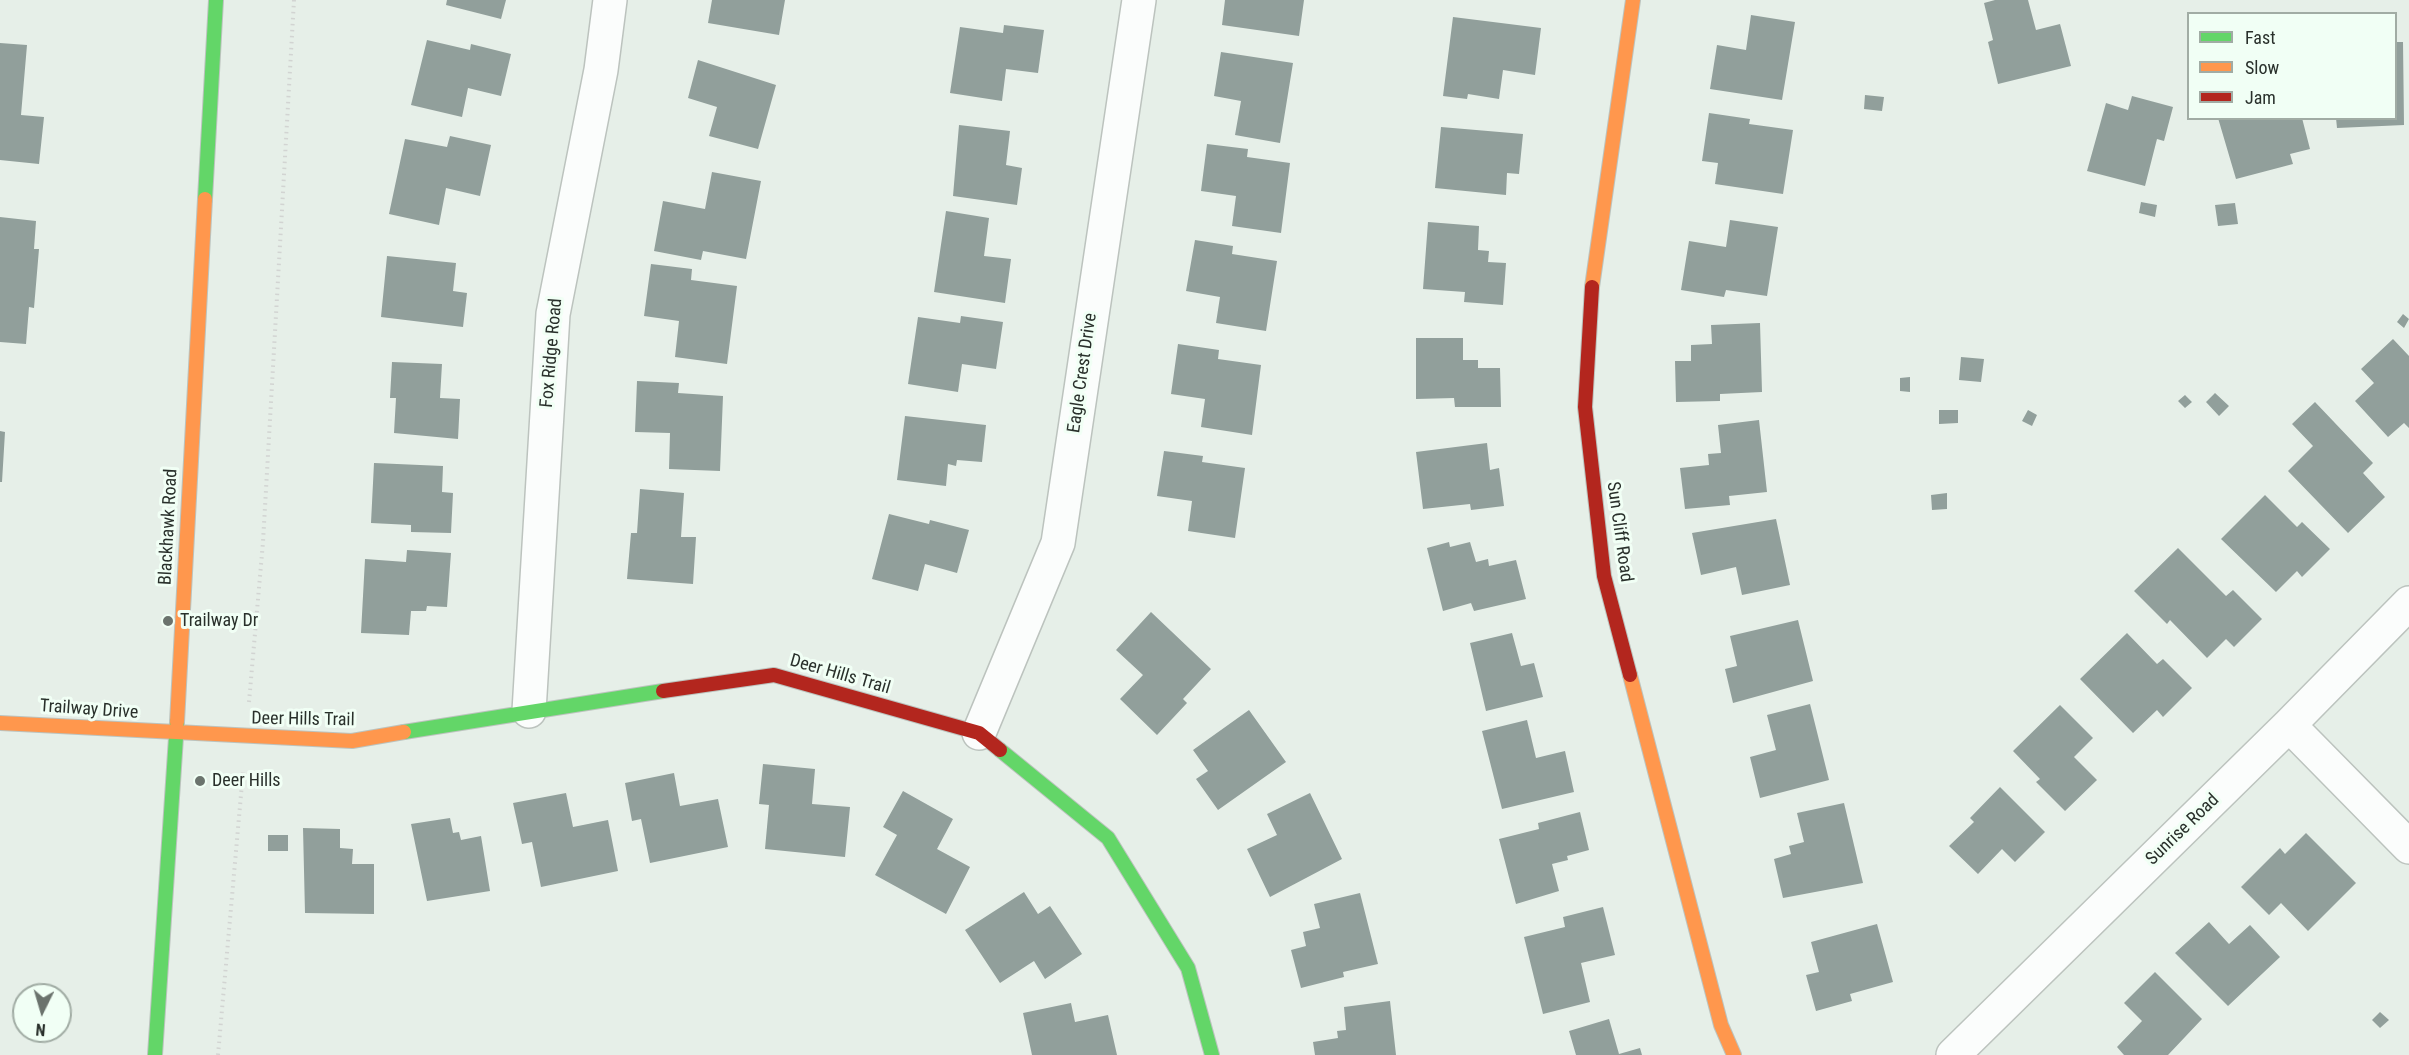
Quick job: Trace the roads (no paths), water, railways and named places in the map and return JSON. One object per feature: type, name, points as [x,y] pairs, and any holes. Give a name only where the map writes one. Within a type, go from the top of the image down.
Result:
[{"type":"street","name":"Blackhawk Road","points":[[154,1055],[176,734],[216,0]]},
{"type":"street","name":"Fox Ridge Road","points":[[529,711],[553,314],[601,70],[610,0]]},
{"type":"street","name":"Eagle Crest Drive","points":[[979,733],[1058,543],[1139,0]]},
{"type":"street","name":"Sun Cliff Road","points":[[1633,0],[1591,292],[1585,407],[1604,576],[1721,1025],[1734,1055]]},
{"type":"street","name":"Sunrise Road","points":[[1953,1055],[2289,725],[2409,603]]},
{"type":"street","name":"Deer Hills Trail","points":[[176,734],[352,741],[529,711],[774,675],[979,733],[1108,838],[1188,968],[1212,1055]]},
{"type":"street","name":"Trailway Drive","points":[[0,723],[176,734]]},
{"type":"street","points":[[2289,725],[2409,847]]},
{"type":"place","name":"Trailway Dr","points":[[168,621]]},
{"type":"place","name":"Deer Hills","points":[[200,781]]}]
